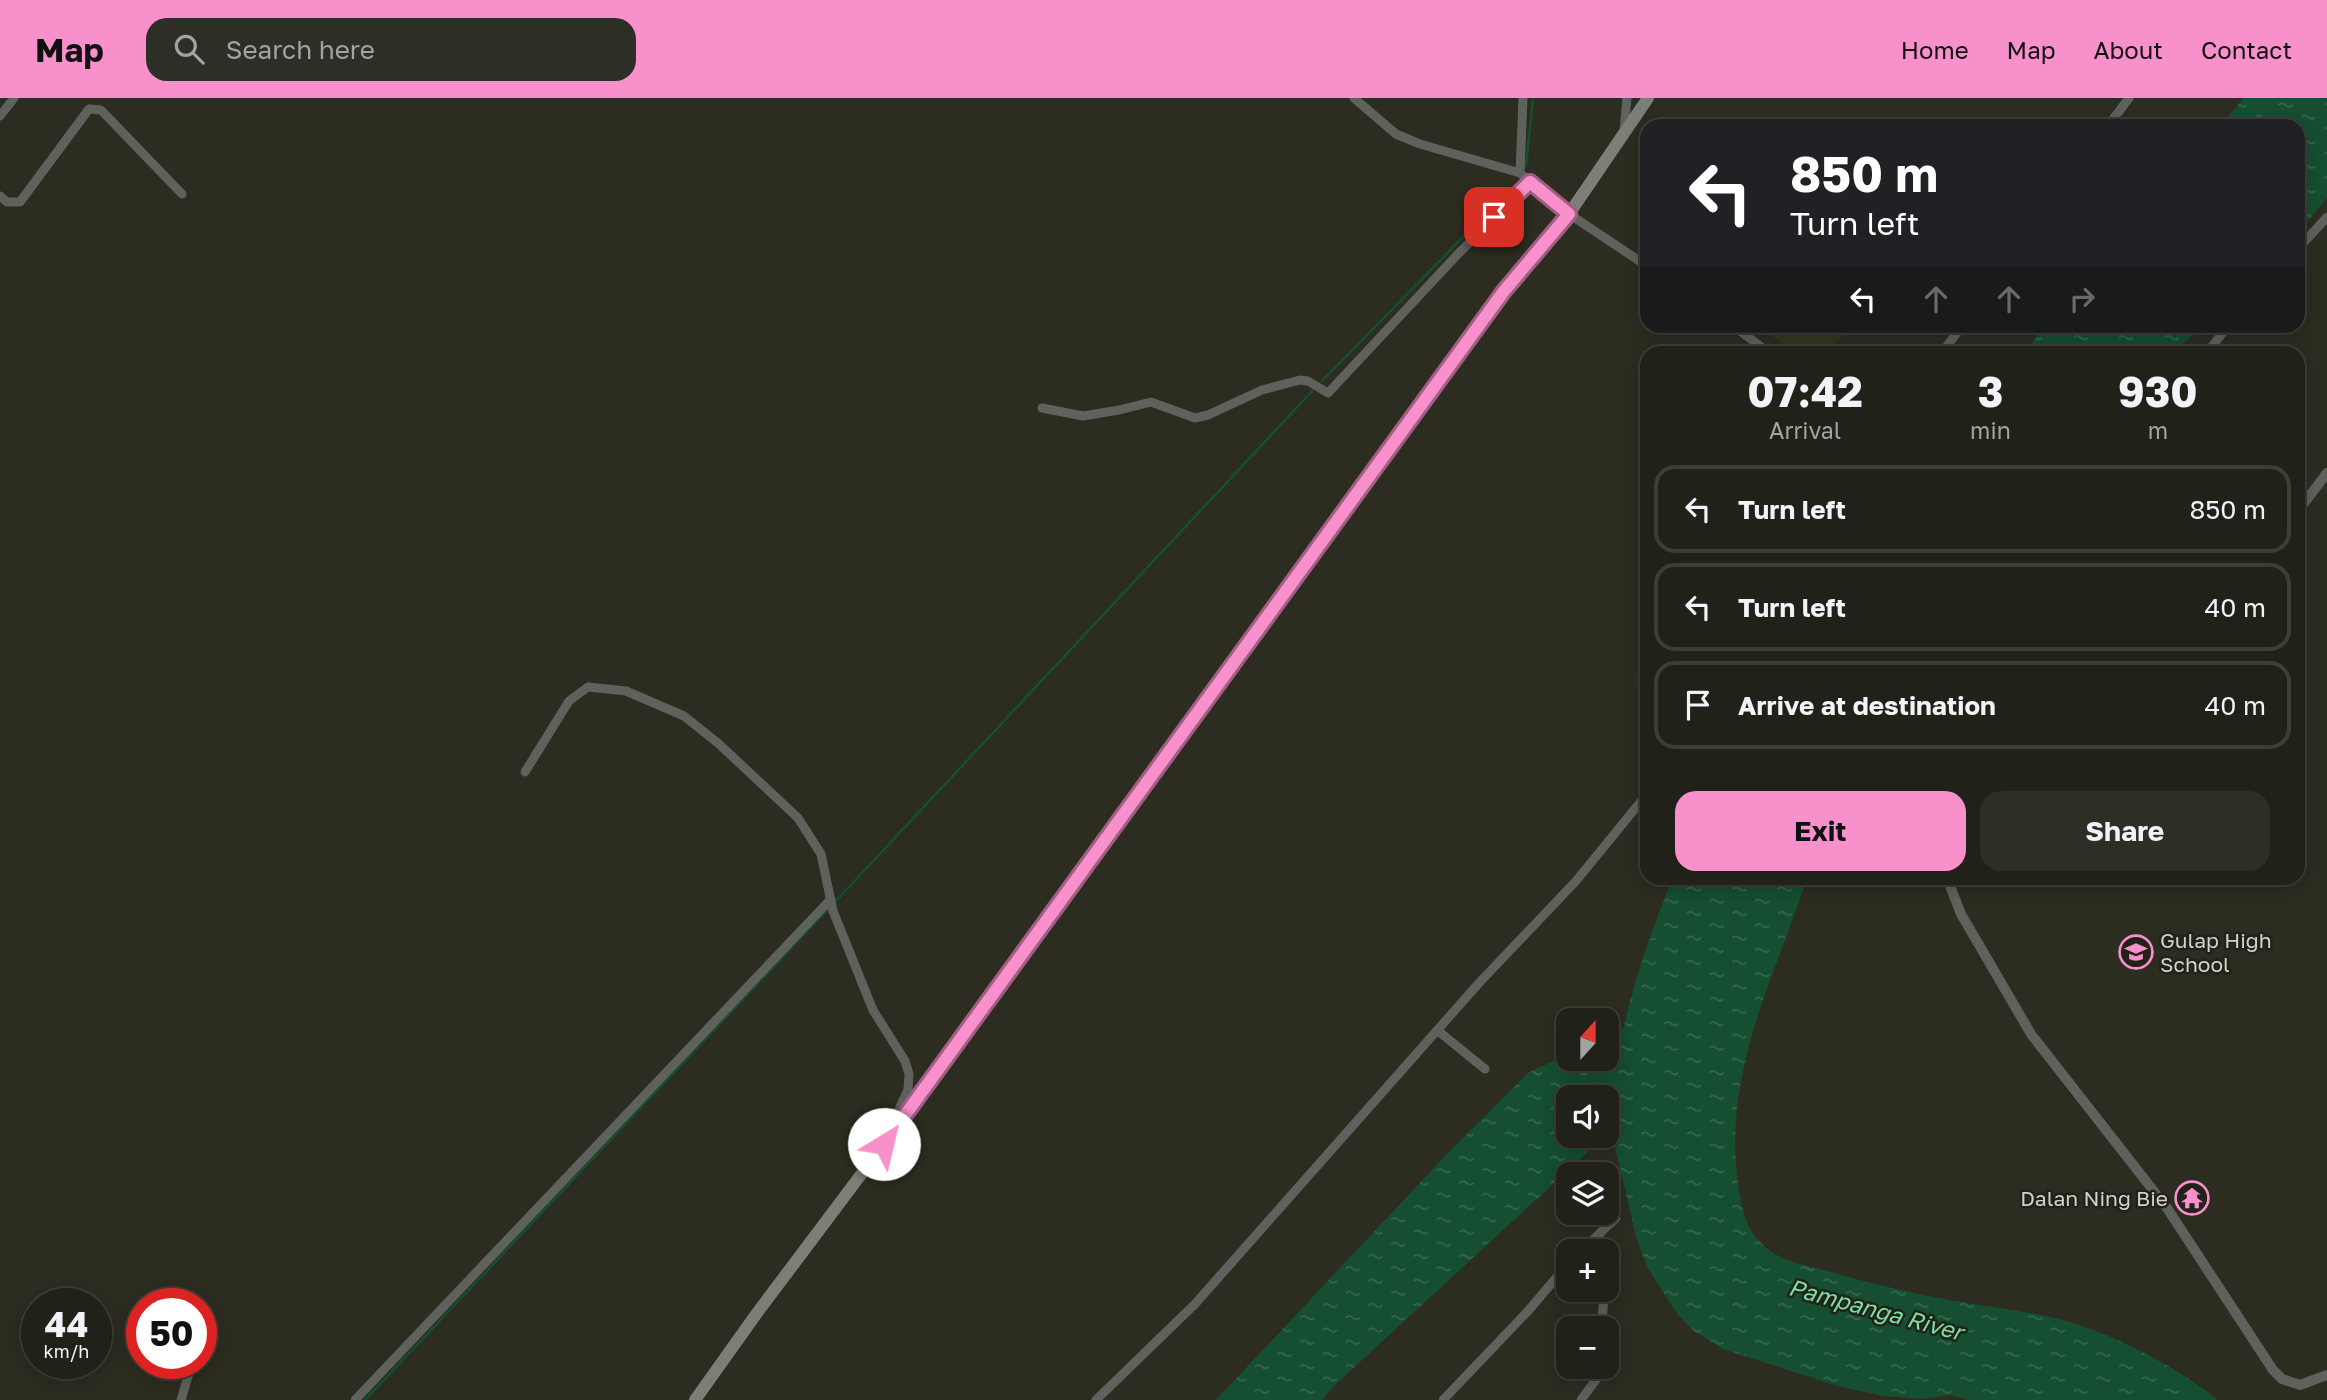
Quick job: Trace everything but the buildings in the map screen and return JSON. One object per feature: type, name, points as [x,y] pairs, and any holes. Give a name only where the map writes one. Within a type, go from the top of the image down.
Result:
[{"type":"main road","points":[[695,1400],[1504,291],[1569,214],[1648,98]]},
{"type":"street","points":[[0,116],[14,98]]},
{"type":"street","points":[[1354,98],[1396,134],[1420,144],[1520,173],[1569,214],[1640,261]]},
{"type":"street","points":[[1520,173],[1524,98]]},
{"type":"street","points":[[1623,133],[1627,98]]},
{"type":"street","points":[[2113,119],[2129,98]]},
{"type":"street","points":[[0,196],[7,202],[20,202],[89,109],[101,110],[181,194]]},
{"type":"street","points":[[1042,408],[1083,416],[1151,402],[1195,418],[1208,415],[1262,390],[1300,380],[1308,381],[1328,393],[1459,253],[1530,182]]},
{"type":"street","points":[[2305,241],[2327,217]]},
{"type":"street","points":[[1742,333],[1760,346]]},
{"type":"street","points":[[2305,502],[2327,473]]},
{"type":"street","points":[[525,772],[569,701],[588,687],[626,691],[684,716],[719,744],[798,818],[821,854],[832,904],[873,1010],[905,1061],[909,1074],[908,1090],[888,1129],[884,1144]]},
{"type":"street","points":[[1096,1400],[1195,1304],[1437,1030],[1576,881],[1640,803]]},
{"type":"street","points":[[1950,885],[1961,914],[2031,1034],[2167,1208],[2273,1370],[2282,1379],[2300,1385],[2327,1375]]},
{"type":"street","points":[[355,1400],[832,904]]},
{"type":"street","points":[[1437,1030],[1485,1069]]},
{"type":"street","points":[[1595,1239],[1609,1225]]},
{"type":"street","points":[[1443,1400],[1556,1278]]},
{"type":"street","points":[[181,1400],[187,1379]]},
{"type":"street","points":[[1581,1400],[1597,1379]]},
{"type":"shaded area","points":[[1768,333],[1844,333],[1833,346],[1787,346]]},
{"type":"water","points":[[2244,98],[2327,98],[2327,198],[2305,225],[2305,119],[2225,119]]},
{"type":"water","points":[[2040,333],[2196,333],[2180,346],[2029,346]]},
{"type":"water","name":"Pampanga River","points":[[1670,885],[1805,885],[1762,1002],[1739,1091],[1735,1152],[1738,1184],[1742,1207],[1755,1236],[1767,1249],[1791,1261],[1874,1284],[2079,1325],[2152,1357],[2218,1400],[1969,1400],[1950,1395],[1923,1399],[1883,1396],[1834,1385],[1723,1349],[1694,1331],[1678,1315],[1647,1267],[1637,1240],[1615,1148],[1619,1148],[1619,1085],[1556,1085],[1556,1148],[1595,1148],[1577,1162],[1556,1162],[1556,1181],[1322,1400],[1216,1400],[1446,1155],[1528,1073],[1556,1060],[1556,1071],[1619,1071],[1619,1029],[1624,1027],[1639,970]]},
{"type":"waterway","points":[[1526,166],[1533,98]]},
{"type":"waterway","points":[[1322,381],[1460,240],[1520,183]]},
{"type":"waterway","points":[[835,902],[1315,388]]},
{"type":"waterway","points":[[365,1400],[830,907]]},
{"type":"place","name":"Gulap High School","points":[[2136,952]]},
{"type":"place","name":"Dalan Ning Bie","points":[[2192,1198]]},
{"type":"route","points":[[884,1144],[1504,291],[1569,214],[1530,182],[1494,217]]}]
